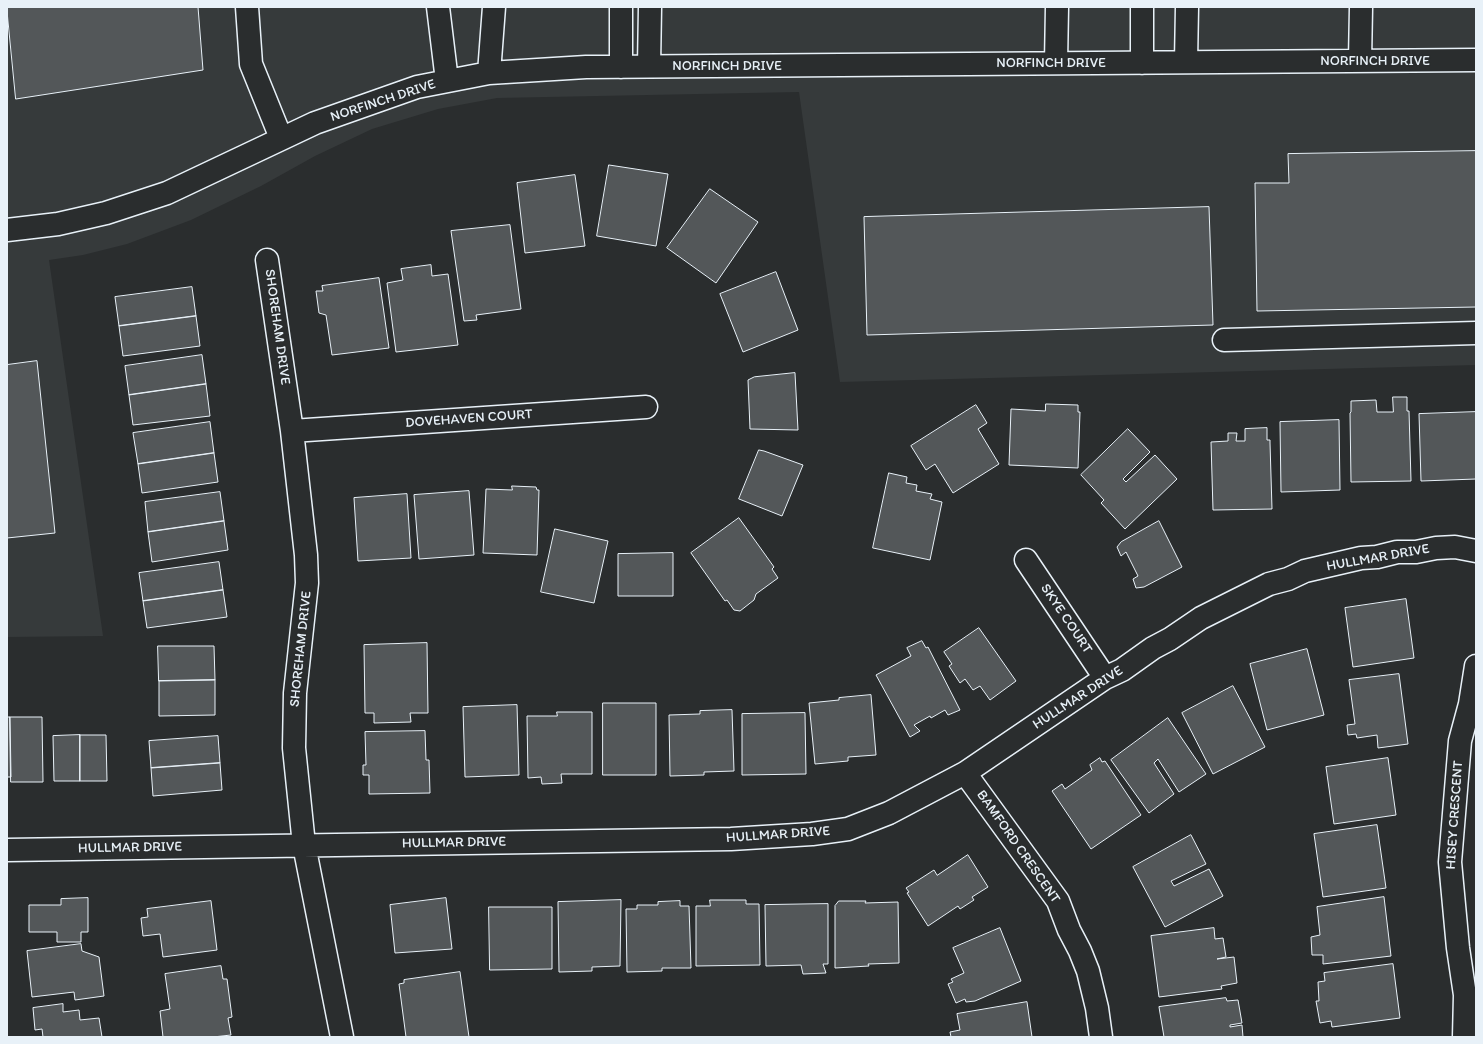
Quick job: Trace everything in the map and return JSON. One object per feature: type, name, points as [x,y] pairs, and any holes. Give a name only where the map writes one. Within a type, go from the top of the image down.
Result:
[{"type":"street","points":[[247,7],[251,64],[281,138]]},
{"type":"street","points":[[438,7],[447,81]]},
{"type":"street","points":[[489,72],[494,7]]},
{"type":"street","points":[[621,7],[621,67]]},
{"type":"street","points":[[649,66],[650,7]]},
{"type":"street","points":[[1056,63],[1057,7]]},
{"type":"street","points":[[1142,7],[1142,63]]},
{"type":"street","points":[[1186,62],[1187,7]]},
{"type":"street","points":[[1360,61],[1361,7]]},
{"type":"street","name":"NORFINCH DRIVE","points":[[7,230],[58,224],[106,213],[160,195],[315,123],[417,87],[489,72],[586,67],[649,66],[1476,60]]},
{"type":"street","name":"SHOREHAM DRIVE","points":[[267,260],[292,430],[306,555],[307,583],[295,693],[294,748],[304,845],[342,1037]]},
{"type":"street","points":[[1224,340],[1476,333]]},
{"type":"street","name":"DOVEHAVEN COURT","points":[[292,430],[646,407]]},
{"type":"street","name":"HULLMAR DRIVE","points":[[7,850],[731,839],[812,834],[848,829],[889,813],[965,773],[1105,678],[1122,670],[1153,648],[1170,639],[1201,618],[1268,584],[1288,579],[1305,571],[1361,558],[1377,557],[1397,552],[1416,552],[1436,548],[1455,548],[1476,551]]},
{"type":"street","name":"SKYE COURT","points":[[1026,560],[1105,678]]},
{"type":"street","name":"HISEY CRESCENT","points":[[1464,1037],[1465,995],[1454,917],[1450,862],[1460,741],[1470,704],[1476,666]]},
{"type":"street","name":"BAMFORD CRESCENT","points":[[965,773],[1058,901],[1069,930],[1088,971],[1097,1008],[1101,1037]]},
{"type":"shaded area","points":[[7,7],[1476,7],[1476,365],[840,382],[799,92],[497,98],[438,109],[372,129],[315,156],[261,186],[191,220],[127,244],[83,255],[49,260],[103,636],[7,637]]},
{"type":"building","points":[[7,7],[198,7],[203,70],[16,99]]},
{"type":"building","points":[[1476,151],[1476,307],[1257,311],[1255,183],[1289,183],[1288,154]]},
{"type":"building","points":[[609,165],[668,174],[656,246],[597,236]]},
{"type":"building","points":[[575,175],[585,246],[525,253],[517,183]]},
{"type":"building","points":[[710,189],[758,222],[716,283],[667,248]]},
{"type":"building","points":[[1209,207],[1213,325],[867,335],[864,217]]},
{"type":"building","points":[[510,225],[521,309],[476,315],[477,320],[464,321],[451,231]]},
{"type":"building","points":[[431,265],[432,276],[448,274],[458,345],[396,352],[387,283],[403,280],[401,269]]},
{"type":"building","points":[[776,272],[798,330],[743,352],[720,294]]},
{"type":"building","points":[[379,278],[389,348],[332,355],[326,315],[319,313],[316,291],[323,291],[322,286]]},
{"type":"building","points":[[192,287],[196,316],[119,326],[115,297]]},
{"type":"building","points":[[196,316],[200,346],[123,356],[119,326]]},
{"type":"building","points":[[202,355],[206,384],[129,395],[125,366]]},
{"type":"building","points":[[37,361],[55,533],[7,538],[7,365]]},
{"type":"building","points":[[795,373],[798,430],[750,429],[748,380],[754,377]]},
{"type":"building","points":[[206,384],[210,416],[133,425],[129,395]]},
{"type":"building","points":[[1393,397],[1407,397],[1407,411],[1409,411],[1411,481],[1351,482],[1351,401],[1376,400],[1377,412],[1393,412]]},
{"type":"building","points":[[1046,404],[1078,405],[1078,412],[1080,412],[1078,468],[1009,465],[1011,409],[1045,411]]},
{"type":"building","points":[[976,405],[987,423],[978,429],[999,464],[953,493],[935,464],[926,470],[911,446]]},
{"type":"building","points":[[1476,412],[1476,479],[1421,481],[1419,414]]},
{"type":"building","points":[[1339,420],[1340,490],[1281,492],[1280,422]]},
{"type":"building","points":[[210,422],[214,453],[138,464],[133,433]]},
{"type":"building","points":[[1267,428],[1267,440],[1270,440],[1272,509],[1213,510],[1211,442],[1228,441],[1228,433],[1237,433],[1236,441],[1245,441],[1245,429]]},
{"type":"building","points":[[1128,429],[1150,452],[1123,479],[1126,482],[1155,455],[1177,479],[1125,529],[1101,503],[1104,500],[1081,475]]},
{"type":"building","points":[[759,450],[803,465],[782,516],[739,499]]},
{"type":"building","points":[[214,453],[218,482],[142,493],[138,464]]},
{"type":"building","points":[[889,473],[907,477],[906,483],[917,485],[916,491],[932,494],[930,499],[942,502],[930,560],[873,548]]},
{"type":"building","points":[[512,486],[536,487],[537,490],[539,490],[537,555],[483,553],[486,489],[512,490]]},
{"type":"building","points":[[469,491],[474,555],[419,559],[414,495]]},
{"type":"building","points":[[220,492],[224,521],[148,532],[145,502]]},
{"type":"building","points":[[407,494],[411,558],[358,561],[354,498]]},
{"type":"building","points":[[739,518],[774,567],[772,569],[778,578],[756,594],[754,600],[740,611],[734,610],[727,600],[725,601],[691,553]]},
{"type":"building","points":[[224,521],[228,550],[152,562],[148,532]]},
{"type":"building","points":[[1159,521],[1182,567],[1144,587],[1136,588],[1133,579],[1138,576],[1126,552],[1121,556],[1117,547],[1121,542]]},
{"type":"building","points":[[555,529],[608,541],[594,603],[541,592]]},
{"type":"building","points":[[673,553],[673,596],[618,596],[618,554]]},
{"type":"building","points":[[219,562],[223,590],[143,601],[139,573]]},
{"type":"building","points":[[223,590],[227,617],[147,628],[143,601]]},
{"type":"building","points":[[1406,599],[1414,658],[1353,667],[1345,608]]},
{"type":"building","points":[[979,628],[1016,681],[990,700],[980,686],[973,690],[965,679],[960,683],[949,666],[952,664],[944,652]]},
{"type":"building","points":[[922,641],[926,648],[928,647],[960,710],[948,715],[945,710],[931,718],[930,716],[914,725],[920,731],[910,737],[876,675],[911,656],[907,648]]},
{"type":"building","points":[[427,643],[428,713],[410,713],[411,722],[374,723],[374,713],[365,713],[364,645]]},
{"type":"building","points":[[158,646],[214,646],[215,680],[159,681]]},
{"type":"building","points":[[1307,649],[1324,715],[1267,730],[1250,664]]},
{"type":"building","points":[[1399,674],[1408,744],[1378,748],[1377,735],[1357,738],[1356,734],[1348,735],[1347,725],[1355,724],[1349,680]]},
{"type":"building","points":[[215,680],[215,715],[159,716],[159,681]]},
{"type":"building","points":[[1233,686],[1265,747],[1213,774],[1182,713]]},
{"type":"building","points":[[871,695],[876,755],[848,757],[848,761],[815,764],[809,703]]},
{"type":"building","points":[[603,703],[656,703],[656,775],[603,775]]},
{"type":"building","points":[[517,705],[519,775],[465,777],[463,707]]},
{"type":"building","points":[[732,710],[734,771],[704,772],[704,775],[670,776],[669,715],[700,714],[700,711]]},
{"type":"building","points":[[557,712],[592,712],[592,774],[561,774],[562,783],[542,784],[541,777],[528,778],[527,716],[557,716]]},
{"type":"building","points":[[805,713],[806,774],[742,775],[742,714]]},
{"type":"building","points":[[7,717],[10,717],[11,777],[7,777]]},
{"type":"building","points":[[10,717],[42,717],[43,782],[11,782]]},
{"type":"building","points":[[1168,718],[1206,774],[1179,792],[1158,759],[1154,763],[1174,794],[1149,813],[1111,760]]},
{"type":"building","points":[[425,731],[426,760],[429,760],[430,793],[369,794],[369,775],[363,775],[363,765],[366,765],[365,732]]},
{"type":"building","points":[[80,735],[80,781],[54,781],[53,736]]},
{"type":"building","points":[[80,735],[106,735],[107,781],[80,781]]},
{"type":"building","points":[[218,736],[220,763],[151,768],[149,741]]},
{"type":"building","points":[[1100,758],[1102,762],[1105,761],[1141,815],[1091,849],[1052,791],[1062,784],[1065,789],[1092,770],[1090,765]]},
{"type":"building","points":[[1388,758],[1396,815],[1334,824],[1326,767]]},
{"type":"building","points":[[220,763],[222,790],[153,796],[151,768]]},
{"type":"building","points":[[1377,825],[1386,888],[1323,897],[1314,834]]},
{"type":"building","points":[[1191,835],[1206,864],[1171,881],[1174,886],[1209,869],[1223,896],[1165,927],[1133,867]]},
{"type":"building","points":[[968,855],[988,887],[972,897],[974,900],[960,909],[958,906],[928,926],[907,893],[909,892],[906,888],[934,870],[937,875]]},
{"type":"building","points":[[1384,897],[1391,956],[1323,964],[1323,955],[1312,955],[1311,937],[1320,935],[1317,907]]},
{"type":"building","points":[[88,898],[88,932],[81,932],[81,942],[57,942],[57,932],[29,932],[29,905],[61,905],[61,899]]},
{"type":"building","points":[[446,898],[452,949],[395,953],[390,905]]},
{"type":"building","points":[[621,900],[620,966],[592,967],[592,971],[559,972],[558,902]]},
{"type":"building","points":[[710,900],[746,900],[746,904],[759,904],[760,965],[696,966],[696,906],[710,906]]},
{"type":"building","points":[[211,901],[217,950],[163,957],[160,934],[143,936],[141,918],[148,917],[147,909]]},
{"type":"building","points":[[680,901],[680,906],[689,906],[691,968],[662,968],[662,971],[627,972],[626,909],[637,909],[637,905],[658,905],[658,902]]},
{"type":"building","points":[[839,901],[866,901],[865,903],[898,902],[899,963],[868,964],[869,966],[835,968],[835,906]]},
{"type":"building","points":[[828,904],[828,964],[823,964],[826,973],[803,974],[801,965],[766,966],[765,905]]},
{"type":"building","points":[[489,907],[552,907],[552,969],[490,970]]},
{"type":"building","points":[[1000,928],[1021,981],[975,1001],[966,1002],[965,999],[956,1003],[948,984],[953,982],[951,979],[964,973],[953,948]]},
{"type":"building","points":[[1214,928],[1215,939],[1223,938],[1226,957],[1217,959],[1234,957],[1237,983],[1221,986],[1222,989],[1159,997],[1151,936]]},
{"type":"building","points":[[81,944],[82,951],[99,957],[104,996],[75,1000],[74,992],[32,997],[27,951]]},
{"type":"building","points":[[1393,964],[1400,1018],[1332,1027],[1331,1021],[1320,1023],[1316,1001],[1319,1001],[1318,982],[1325,981],[1324,973]]},
{"type":"building","points":[[221,966],[223,979],[227,979],[232,1017],[228,1018],[231,1035],[213,1037],[163,1037],[160,1011],[170,1009],[165,974]]},
{"type":"building","points":[[460,972],[469,1037],[406,1037],[399,984],[404,983],[404,980]]},
{"type":"building","points":[[1226,998],[1227,1001],[1238,1000],[1242,1023],[1230,1025],[1230,1027],[1242,1025],[1243,1037],[1164,1037],[1159,1007]]},
{"type":"building","points":[[1027,1002],[1032,1037],[951,1037],[950,1032],[960,1030],[957,1014]]},
{"type":"building","points":[[63,1004],[63,1012],[79,1010],[80,1020],[99,1018],[102,1037],[43,1037],[42,1029],[35,1030],[33,1008]]}]
